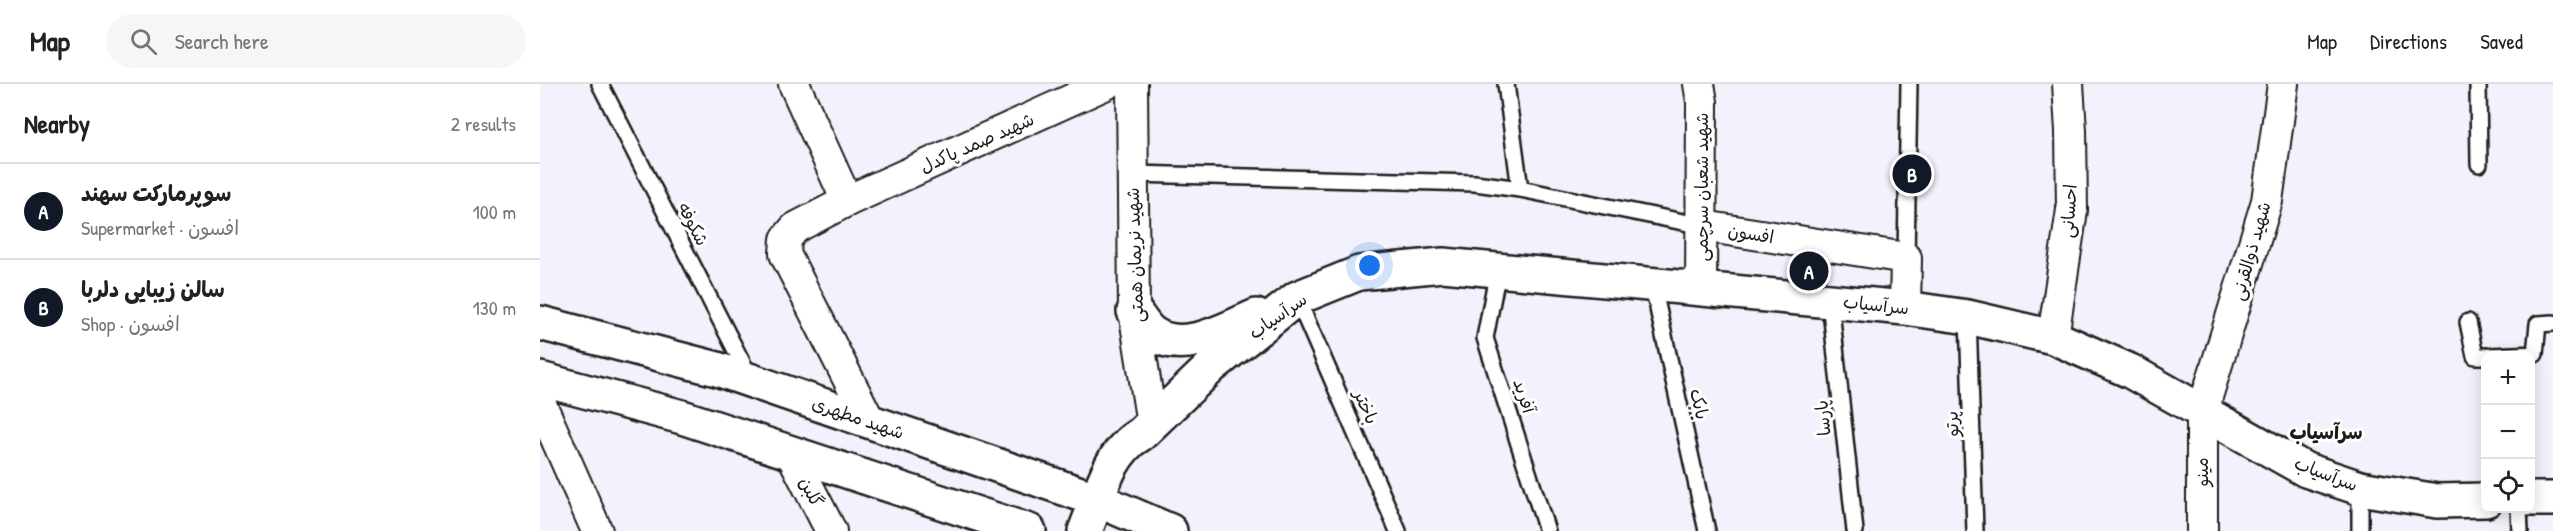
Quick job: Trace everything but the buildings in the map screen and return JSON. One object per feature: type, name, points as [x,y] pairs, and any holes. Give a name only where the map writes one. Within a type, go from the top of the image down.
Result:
[{"type":"main road","name":"سرآسیاب","points":[[1085,531],[1099,498],[1102,482],[1128,442],[1146,429],[1211,368],[1297,298],[1359,273],[1443,265],[1905,308],[1968,317],[2053,337],[2130,371],[2306,470],[2360,488],[2438,501],[2481,500]]},
{"type":"main road","points":[[1134,311],[1152,333],[1178,342],[1210,337],[1297,298]]},
{"type":"main road","name":"شهید مطهری","points":[[540,323],[717,369],[1099,498],[1170,531]]},
{"type":"main road","points":[[540,379],[682,417],[1029,531]]},
{"type":"main road","points":[[2535,499],[2553,499]]},
{"type":"street","points":[[794,84],[847,201]]},
{"type":"street","name":"شهید صمد پاکدل","points":[[870,422],[785,254],[786,239],[795,228],[847,201],[1106,84]]},
{"type":"street","name":"شهید نریمان همتی","points":[[1132,84],[1134,311],[1146,429]]},
{"type":"street","name":"شهید شعبان سرچمی","points":[[1699,84],[1702,102],[1701,290]]},
{"type":"street","name":"احسانی","points":[[2053,337],[2072,210],[2072,131],[2068,84]]},
{"type":"street","name":"شهید ذوالقرنی","points":[[2202,413],[2267,201],[2283,84]]},
{"type":"street","name":"افسون","points":[[1703,226],[1906,258]]},
{"type":"street","points":[[1905,308],[1906,258]]},
{"type":"street","points":[[540,402],[597,531]]},
{"type":"street","name":"مینو","points":[[2202,413],[2202,531]]},
{"type":"street","name":"گلبن","points":[[791,453],[831,531]]},
{"type":"lane","name":"شکوفه","points":[[600,84],[751,381]]},
{"type":"lane","points":[[1506,84],[1520,189]]},
{"type":"lane","points":[[1906,258],[1909,84]]},
{"type":"lane","points":[[2478,84],[2479,164]]},
{"type":"lane","points":[[1132,174],[1475,183],[1520,189],[1703,226]]},
{"type":"lane","name":"آفرید","points":[[1498,270],[1485,338],[1547,531]]},
{"type":"lane","name":"بابک","points":[[1653,286],[1707,531]]},
{"type":"lane","name":"باختر","points":[[1297,298],[1398,531]]},
{"type":"lane","name":"پارسا","points":[[1830,301],[1855,531]]},
{"type":"lane","name":"پرتو","points":[[1968,317],[1976,531]]},
{"type":"lane","points":[[2468,322],[2475,356],[2481,356]]},
{"type":"lane","points":[[2535,354],[2538,324],[2553,323]]},
{"type":"lane","points":[[2360,488],[2360,531]]},
{"type":"lane","points":[[2519,513],[2520,531]]},
{"type":"place","name":"سالن زیبایی دلربا","points":[[1912,174]]},
{"type":"place","name":"سوپرمارکت سهند","points":[[1809,271]]},
{"type":"district","name":"سرآسیاب","points":[[2326,432]]}]
